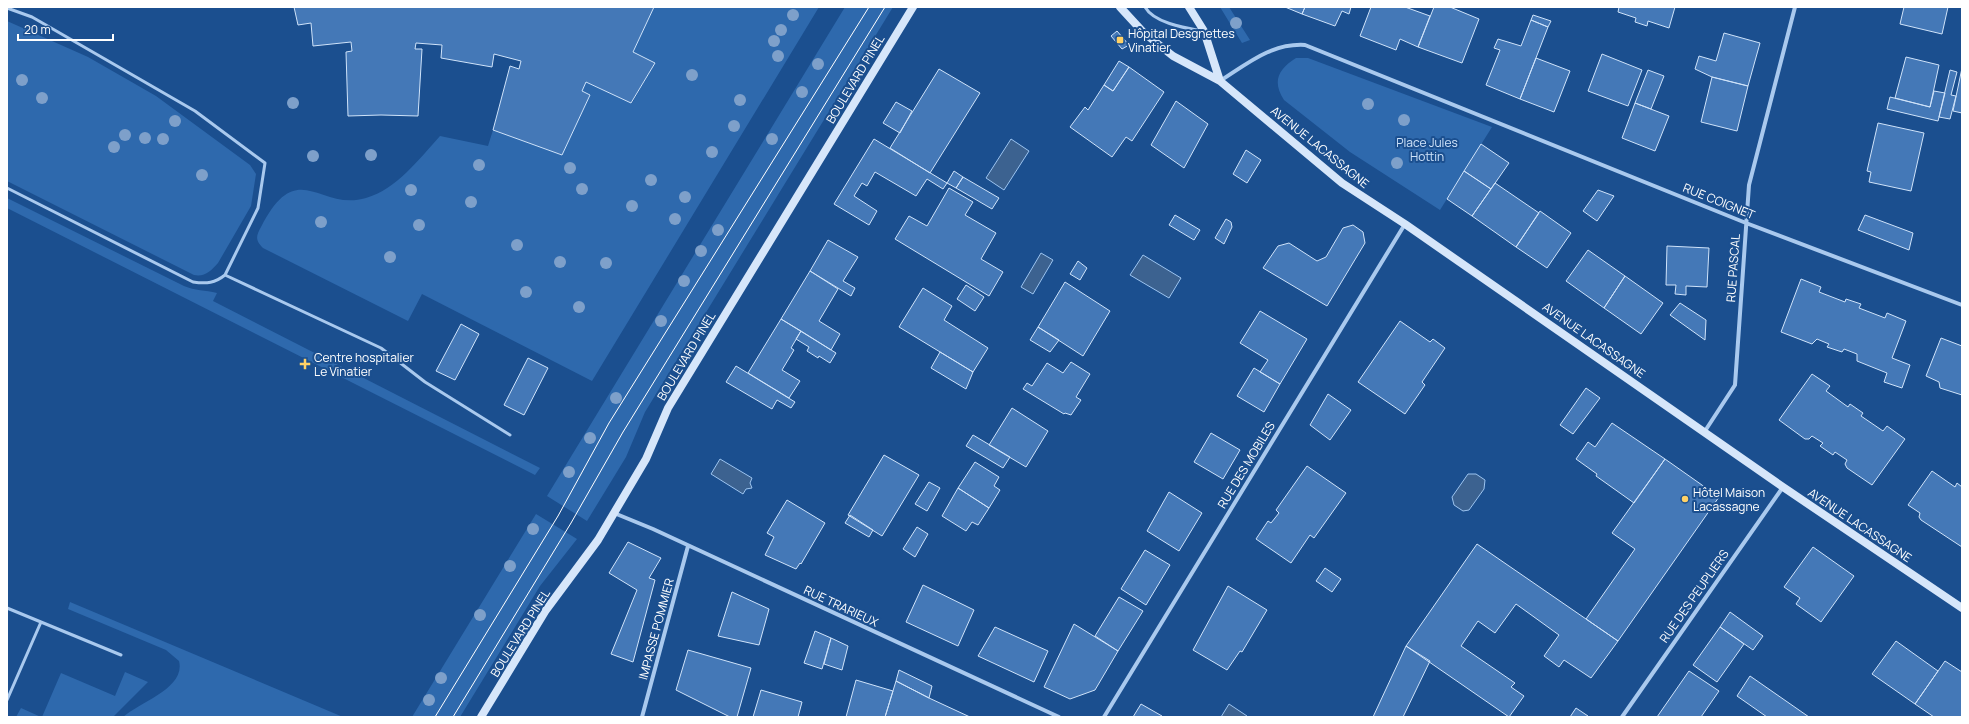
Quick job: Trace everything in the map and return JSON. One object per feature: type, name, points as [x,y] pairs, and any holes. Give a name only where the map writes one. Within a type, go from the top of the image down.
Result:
[{"type":"main road","name":"BOULEVARD PINEL","points":[[481,717],[546,610],[598,540],[646,459],[668,408],[913,7]]},
{"type":"main road","name":"AVENUE LACASSAGNE","points":[[1120,7],[1143,32],[1173,56],[1220,81],[1342,182],[1405,224],[1783,487],[1962,608]]},
{"type":"main road","points":[[1189,7],[1204,31],[1220,81]]},
{"type":"street","name":"RUE PASCAL","points":[[1704,431],[1735,385],[1749,184],[1795,7]]},
{"type":"street","name":"RUE COIGNET","points":[[1220,81],[1266,52],[1279,46],[1292,44],[1305,45],[1470,113],[1746,223],[1962,305]]},
{"type":"street","name":"RUE DES MOBILES","points":[[1104,717],[1405,224]]},
{"type":"street","name":"RUE DES PEUPLIERS","points":[[1622,717],[1783,487]]},
{"type":"street","name":"RUE TRARIEUX","points":[[614,513],[1059,717]]},
{"type":"street","name":"IMPASSE POMMIER","points":[[642,717],[688,546]]},
{"type":"lane","points":[[1145,7],[1148,12],[1175,26],[1204,31]]},
{"type":"lane","points":[[7,8],[32,17],[195,111],[265,163],[258,208],[225,275],[216,281],[204,284],[193,282],[7,188]]},
{"type":"lane","points":[[225,275],[381,348],[425,382],[510,435]]},
{"type":"lane","points":[[7,608],[121,655]]},
{"type":"lane","points":[[7,700],[42,622]]},
{"type":"green space","points":[[654,7],[819,7],[592,381],[422,294],[408,321],[263,248],[259,243],[257,235],[261,227],[274,206],[286,194],[298,190],[310,191],[335,198],[350,200],[366,198],[377,194],[388,188],[407,172],[440,136],[488,146],[493,130],[562,155],[590,95],[582,91],[586,82],[632,103],[655,63],[633,52]]},
{"type":"green space","points":[[845,7],[893,7],[645,412],[626,457],[587,521],[547,496]]},
{"type":"green space","points":[[1220,7],[1229,7],[1250,40],[1242,43]]},
{"type":"green space","points":[[7,21],[88,57],[156,96],[250,165],[256,174],[251,206],[218,263],[210,271],[201,275],[194,275],[7,181]]},
{"type":"green space","name":"Place Jules Hottin","points":[[1296,58],[1308,58],[1492,127],[1440,210],[1350,152],[1284,100],[1278,87],[1279,76],[1281,71]]},
{"type":"green space","points":[[7,198],[184,286],[192,289],[217,293],[213,301],[540,468],[535,475],[7,208]]},
{"type":"green space","points":[[536,514],[577,539],[540,586],[460,717],[412,717]]},
{"type":"green space","points":[[70,602],[343,717],[123,717],[169,687],[176,679],[179,671],[179,661],[166,650],[68,609]]},
{"type":"green space","points":[[125,672],[148,682],[113,717],[42,717],[61,673],[115,696]]},
{"type":"green space","points":[[21,708],[41,717],[16,717]]},
{"type":"shaded area","points":[[1011,139],[1029,151],[1004,190],[986,178]]},
{"type":"shaded area","points":[[1041,253],[1053,260],[1033,294],[1021,287]]},
{"type":"shaded area","points":[[1143,255],[1181,278],[1169,298],[1130,275]]},
{"type":"shaded area","points":[[720,459],[752,478],[750,483],[752,488],[746,489],[743,494],[711,474]]},
{"type":"shaded area","points":[[1468,474],[1476,474],[1485,480],[1484,489],[1469,510],[1463,511],[1454,505],[1452,497]]},
{"type":"shaded area","points":[[1229,704],[1247,716],[1221,717]]},
{"type":"building","points":[[294,7],[654,7],[633,52],[655,63],[631,103],[586,82],[582,91],[590,95],[562,155],[493,130],[510,66],[519,69],[521,61],[494,54],[492,67],[441,58],[442,45],[416,43],[415,49],[422,49],[418,116],[348,116],[346,52],[352,51],[351,42],[313,46],[311,23],[298,25]]},
{"type":"building","points":[[1285,7],[1305,7],[1302,14]]},
{"type":"building","points":[[1305,7],[1351,7],[1349,14],[1342,11],[1335,26],[1302,14]]},
{"type":"building","points":[[1371,7],[1405,7],[1430,16],[1418,47],[1400,39],[1396,50],[1360,36]]},
{"type":"building","points":[[1434,7],[1450,7],[1479,19],[1462,63],[1418,47]]},
{"type":"building","points":[[1619,7],[1675,7],[1669,28],[1648,21],[1647,26],[1635,22],[1636,18],[1618,12]]},
{"type":"building","points":[[1904,7],[1948,7],[1942,34],[1900,24]]},
{"type":"building","points":[[1533,15],[1551,21],[1548,27],[1531,20]]},
{"type":"building","points":[[1531,20],[1548,27],[1520,99],[1486,85],[1500,50],[1494,48],[1498,39],[1521,46]]},
{"type":"building","points":[[1117,31],[1129,45],[1122,49],[1111,36]]},
{"type":"building","points":[[1724,33],[1760,43],[1748,86],[1712,77],[1695,69],[1699,56],[1716,61]]},
{"type":"building","points":[[1602,54],[1642,70],[1628,106],[1588,91]]},
{"type":"building","points":[[1906,57],[1939,65],[1930,107],[1895,98]]},
{"type":"building","points":[[1536,58],[1570,71],[1554,112],[1520,99]]},
{"type":"building","points":[[1119,61],[1129,67],[1113,91],[1104,85]]},
{"type":"building","points":[[1129,67],[1164,92],[1132,141],[1126,137],[1112,157],[1070,127],[1085,107],[1088,110],[1104,85],[1113,91]]},
{"type":"building","points":[[1962,68],[1962,113],[1953,111]]},
{"type":"building","points":[[939,69],[980,93],[930,173],[890,148]]},
{"type":"building","points":[[1648,70],[1664,76],[1651,109],[1635,103]]},
{"type":"building","points":[[1950,70],[1957,72],[1951,95],[1956,96],[1950,119],[1939,117]]},
{"type":"building","points":[[1712,77],[1748,86],[1737,131],[1701,122]]},
{"type":"building","points":[[1934,91],[1945,93],[1938,121],[1887,109],[1890,97],[1930,107]]},
{"type":"building","points":[[1176,101],[1208,124],[1184,168],[1151,145]]},
{"type":"building","points":[[896,102],[912,111],[900,133],[883,123]]},
{"type":"building","points":[[1635,103],[1669,116],[1655,151],[1622,138]]},
{"type":"building","points":[[1878,123],[1924,133],[1911,191],[1869,182],[1871,172],[1867,171]]},
{"type":"building","points":[[874,139],[947,183],[943,189],[927,179],[916,196],[875,172],[867,186],[862,183],[854,196],[877,211],[869,225],[834,204]]},
{"type":"building","points":[[1481,144],[1509,163],[1491,189],[1464,171]]},
{"type":"building","points":[[1246,150],[1261,160],[1247,183],[1233,174]]},
{"type":"building","points":[[954,171],[963,177],[956,188],[947,183]]},
{"type":"building","points":[[1464,171],[1491,189],[1472,216],[1447,199]]},
{"type":"building","points":[[963,177],[999,198],[992,209],[956,188]]},
{"type":"building","points":[[1495,183],[1539,213],[1516,247],[1472,216]]},
{"type":"building","points":[[949,188],[973,202],[965,215],[996,233],[981,259],[1003,272],[989,296],[895,239],[909,216],[927,226]]},
{"type":"building","points":[[1598,190],[1614,196],[1597,221],[1583,211]]},
{"type":"building","points":[[1540,211],[1571,233],[1547,268],[1516,247]]},
{"type":"building","points":[[1175,215],[1200,230],[1194,240],[1169,225]]},
{"type":"building","points":[[1865,215],[1913,233],[1909,250],[1858,230]]},
{"type":"building","points":[[1226,219],[1231,222],[1232,227],[1224,244],[1215,238]]},
{"type":"building","points":[[1353,225],[1363,232],[1365,243],[1327,306],[1263,268],[1278,246],[1289,243],[1317,261],[1326,257],[1343,228]]},
{"type":"building","points":[[828,240],[858,257],[843,281],[855,288],[851,296],[810,271]]},
{"type":"building","points":[[1667,246],[1709,248],[1707,287],[1686,286],[1686,295],[1675,294],[1676,285],[1666,285]]},
{"type":"building","points":[[1588,250],[1625,276],[1604,308],[1566,281]]},
{"type":"building","points":[[1078,261],[1087,268],[1080,280],[1070,274]]},
{"type":"building","points":[[810,271],[838,289],[819,321],[840,334],[831,350],[781,319]]},
{"type":"building","points":[[1625,276],[1663,303],[1641,334],[1604,308]]},
{"type":"building","points":[[1801,279],[1821,287],[1819,292],[1845,302],[1846,299],[1861,304],[1859,308],[1885,318],[1887,313],[1906,321],[1892,358],[1910,365],[1902,388],[1884,382],[1887,373],[1857,361],[1857,354],[1844,349],[1842,352],[1827,347],[1829,344],[1817,339],[1812,344],[1781,332]]},
{"type":"building","points":[[1065,282],[1110,311],[1083,356],[1038,327]]},
{"type":"building","points":[[966,285],[984,297],[975,311],[957,299]]},
{"type":"building","points":[[923,288],[952,306],[944,320],[988,348],[973,372],[899,327]]},
{"type":"building","points":[[1680,303],[1706,320],[1705,340],[1670,315]]},
{"type":"building","points":[[1260,311],[1307,339],[1280,384],[1260,372],[1268,360],[1240,343]]},
{"type":"building","points":[[781,319],[801,331],[791,348],[794,350],[782,370],[800,381],[789,398],[748,373]]},
{"type":"building","points":[[1400,321],[1430,342],[1433,339],[1445,348],[1422,382],[1425,385],[1405,414],[1358,382]]},
{"type":"building","points":[[461,324],[479,334],[455,380],[436,371]]},
{"type":"building","points":[[1038,327],[1059,340],[1050,352],[1030,340]]},
{"type":"building","points":[[801,331],[836,353],[830,363],[807,351],[809,347],[796,339]]},
{"type":"building","points":[[1941,338],[1962,346],[1962,395],[1940,388],[1939,382],[1926,376]]},
{"type":"building","points":[[940,352],[973,372],[966,389],[931,368]]},
{"type":"building","points":[[528,358],[548,368],[524,415],[504,405]]},
{"type":"building","points":[[1071,362],[1090,374],[1076,397],[1081,400],[1071,415],[1064,414],[1023,389],[1027,383],[1032,386],[1047,363],[1063,373]]},
{"type":"building","points":[[736,366],[795,402],[791,408],[777,400],[772,409],[726,382]]},
{"type":"building","points":[[1254,368],[1280,384],[1264,412],[1237,396]]},
{"type":"building","points":[[1812,374],[1830,386],[1826,391],[1848,407],[1850,404],[1863,413],[1861,416],[1883,431],[1887,426],[1905,439],[1872,485],[1847,468],[1845,464],[1847,460],[1835,452],[1833,455],[1820,446],[1823,443],[1812,436],[1809,439],[1805,439],[1779,420]]},
{"type":"building","points":[[1586,388],[1600,398],[1573,434],[1560,425]]},
{"type":"building","points":[[1328,394],[1351,410],[1330,440],[1310,425]]},
{"type":"building","points":[[1012,408],[1048,431],[1026,467],[989,445]]},
{"type":"building","points":[[1612,423],[1665,459],[1634,503],[1596,476],[1597,474],[1576,459],[1588,442],[1595,447]]},
{"type":"building","points":[[1211,433],[1240,450],[1223,479],[1194,462]]},
{"type":"building","points":[[973,435],[1010,457],[1003,468],[966,446]]},
{"type":"building","points":[[884,455],[919,475],[882,536],[848,515]]},
{"type":"building","points":[[1665,459],[1719,497],[1618,641],[1586,619],[1635,549],[1612,533]]},
{"type":"building","points":[[975,462],[999,477],[994,486],[1000,490],[989,508],[958,488]]},
{"type":"building","points":[[1307,466],[1346,493],[1314,538],[1310,535],[1291,563],[1256,539],[1268,521],[1271,523],[1279,513],[1276,510]]},
{"type":"building","points":[[1932,471],[1955,487],[1957,483],[1962,487],[1962,547],[1921,520],[1919,517],[1920,513],[1908,505]]},
{"type":"building","points":[[929,482],[940,488],[927,511],[915,504]]},
{"type":"building","points":[[958,488],[989,508],[978,525],[972,522],[966,531],[942,516]]},
{"type":"building","points":[[1169,492],[1202,513],[1179,551],[1147,531]]},
{"type":"building","points":[[787,500],[825,523],[801,564],[800,563],[796,569],[765,555],[774,537],[767,533]]},
{"type":"building","points":[[850,515],[873,530],[869,537],[845,523]]},
{"type":"building","points":[[917,527],[928,534],[915,557],[903,549]]},
{"type":"building","points":[[628,542],[661,558],[649,578],[655,580],[633,662],[611,654],[637,590],[609,573]]},
{"type":"building","points":[[1477,544],[1618,641],[1591,678],[1564,660],[1559,667],[1544,656],[1559,635],[1516,604],[1495,633],[1478,621],[1461,646],[1515,683],[1511,687],[1524,696],[1509,717],[1406,646]]},
{"type":"building","points":[[1813,547],[1854,576],[1821,622],[1796,604],[1800,598],[1784,587]]},
{"type":"building","points":[[1145,550],[1170,565],[1146,605],[1121,589]]},
{"type":"building","points":[[1325,568],[1341,579],[1332,592],[1316,581]]},
{"type":"building","points":[[923,585],[974,610],[958,646],[906,622]]},
{"type":"building","points":[[1228,586],[1267,610],[1242,652],[1240,651],[1227,670],[1193,650]]},
{"type":"building","points":[[732,592],[769,609],[759,645],[718,636]]},
{"type":"building","points":[[1119,597],[1143,611],[1118,651],[1095,636]]},
{"type":"building","points":[[1730,612],[1763,636],[1753,650],[1720,627]]},
{"type":"building","points":[[1074,624],[1118,651],[1095,690],[1070,699],[1044,687]]},
{"type":"building","points":[[995,627],[1048,651],[1034,682],[978,656]]},
{"type":"building","points":[[1720,627],[1744,644],[1717,682],[1693,665]]},
{"type":"building","points":[[815,631],[831,638],[822,669],[804,663]]},
{"type":"building","points":[[831,638],[848,646],[842,670],[824,664]]},
{"type":"building","points":[[1896,641],[1938,671],[1915,704],[1872,674]]},
{"type":"building","points":[[1406,646],[1430,661],[1403,717],[1373,717]]},
{"type":"building","points":[[688,650],[751,668],[737,717],[730,717],[676,690]]},
{"type":"building","points":[[1945,661],[1962,672],[1962,717],[1934,717],[1915,704]]},
{"type":"building","points":[[899,670],[932,686],[929,698],[896,681]]},
{"type":"building","points":[[1689,671],[1719,691],[1701,717],[1657,717]]},
{"type":"building","points":[[1750,676],[1809,717],[1767,717],[1737,696]]},
{"type":"building","points":[[856,680],[893,691],[885,717],[846,717]]},
{"type":"building","points":[[896,681],[929,698],[970,717],[885,717]]},
{"type":"building","points":[[761,690],[802,702],[798,717],[753,717]]},
{"type":"building","points":[[1141,704],[1162,716],[1133,717]]},
{"type":"building","points":[[1576,708],[1588,716],[1570,717]]},
{"type":"tram line","points":[[435,717],[558,516],[609,423],[869,7]]},
{"type":"tram line","points":[[453,717],[571,523],[623,432],[885,7]]},
{"type":"place","name":"Hôpital Desgnettes Vinatier","points":[[1120,40]]},
{"type":"place","name":"Centre hospitalier Le Vinatier","points":[[305,364]]},
{"type":"place","name":"Hôtel Maison Lacassagne","points":[[1685,499]]}]
